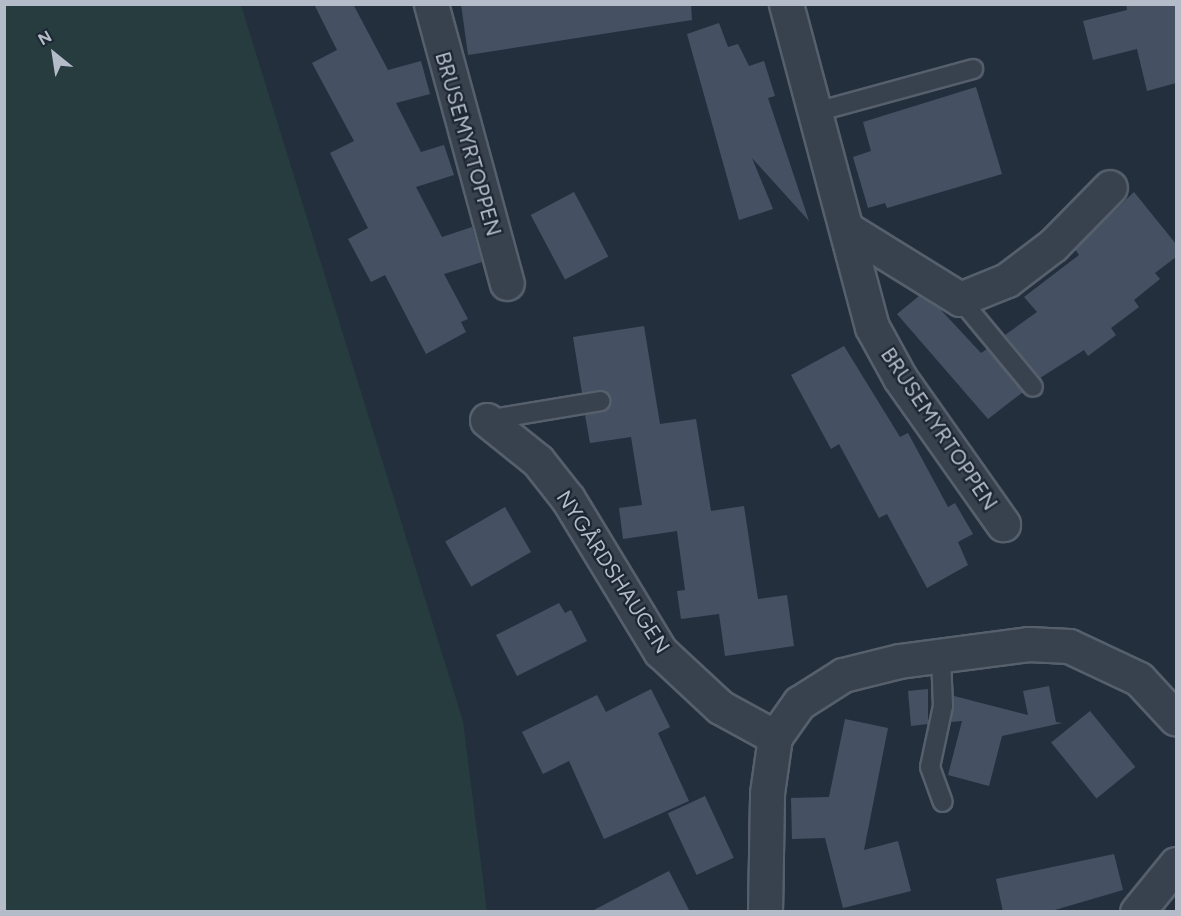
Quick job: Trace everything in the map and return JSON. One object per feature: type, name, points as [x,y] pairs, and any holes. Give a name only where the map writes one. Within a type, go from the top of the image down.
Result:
[{"type":"street","name":"BRUSEMYRTOPPEN","points":[[431,4],[507,283]]},
{"type":"street","name":"BRUSEMYRTOPPEN","points":[[786,4],[872,327],[900,378],[1003,524]]},
{"type":"street","points":[[847,229],[960,299],[1006,280],[1053,245],[1110,187]]},
{"type":"street","name":"NYGÅRDSHAUGEN","points":[[487,420],[538,461],[568,499],[660,651],[720,707],[775,737]]},
{"type":"street","points":[[765,912],[767,793],[775,737],[799,703],[843,675],[899,661],[1028,644],[1070,646],[1139,678],[1176,719]]},
{"type":"street","points":[[1137,912],[1176,864]]},
{"type":"lane","points":[[816,112],[973,69]]},
{"type":"lane","points":[[960,299],[1033,387]]},
{"type":"lane","points":[[487,420],[600,401]]},
{"type":"lane","points":[[941,657],[943,706],[930,767],[943,801]]},
{"type":"green space","points":[[5,4],[241,5],[463,721],[487,911],[5,911]]},
{"type":"building","points":[[314,4],[353,4],[388,70],[421,61],[430,94],[396,103],[421,152],[444,145],[454,175],[416,187],[442,237],[472,227],[482,262],[444,274],[468,319],[461,322],[466,332],[426,354],[385,275],[371,282],[348,239],[368,228],[330,153],[354,141],[312,63],[337,50]]},
{"type":"building","points":[[461,4],[691,4],[692,20],[468,55]]},
{"type":"building","points":[[1126,4],[1176,4],[1176,83],[1147,91],[1137,49],[1093,60],[1083,21],[1127,10]]},
{"type":"building","points":[[719,23],[728,47],[738,44],[749,66],[764,61],[775,96],[768,98],[809,221],[752,158],[773,209],[739,220],[687,34]]},
{"type":"building","points":[[976,87],[1002,174],[887,208],[885,203],[868,208],[853,157],[871,151],[863,122]]},
{"type":"building","points":[[574,192],[608,256],[565,279],[531,215]]},
{"type":"building","points":[[1134,192],[1176,244],[1176,257],[1155,273],[1160,279],[1134,300],[1139,307],[1111,328],[1116,335],[1088,356],[1084,350],[1040,378],[1005,335],[1037,312],[1024,297],[1079,255],[1075,249]]},
{"type":"building","points":[[919,296],[939,308],[981,353],[987,349],[1023,392],[988,419],[897,314]]},
{"type":"building","points":[[644,326],[660,424],[696,419],[711,511],[744,506],[758,599],[787,595],[794,646],[725,656],[719,614],[681,619],[677,591],[685,590],[677,531],[623,539],[619,508],[642,505],[631,437],[590,443],[585,415],[607,410],[611,400],[603,390],[582,393],[573,337]]},
{"type":"building","points":[[844,346],[900,437],[908,433],[948,507],[955,503],[973,534],[958,542],[968,565],[927,588],[887,514],[879,518],[839,444],[831,449],[791,375]]},
{"type":"building","points":[[505,507],[531,552],[471,587],[445,542]]},
{"type":"building","points":[[559,603],[565,613],[571,610],[587,641],[517,676],[496,635]]},
{"type":"building","points":[[1049,686],[1056,722],[1062,723],[1002,736],[989,786],[948,775],[962,721],[951,722],[954,696],[1028,715],[1023,691]]},
{"type":"building","points":[[651,689],[670,727],[658,733],[689,801],[604,839],[569,761],[543,774],[522,732],[597,695],[606,712]]},
{"type":"building","points":[[928,689],[928,724],[911,726],[908,691]]},
{"type":"building","points":[[1090,711],[1135,767],[1096,798],[1051,742]]},
{"type":"building","points":[[845,719],[888,728],[864,850],[898,841],[911,891],[843,908],[825,838],[792,839],[791,798],[829,797]]},
{"type":"building","points":[[705,796],[734,858],[697,875],[668,813]]},
{"type":"building","points":[[1114,854],[1123,890],[1048,912],[1003,912],[996,879]]},
{"type":"building","points":[[669,871],[690,912],[590,912]]}]
